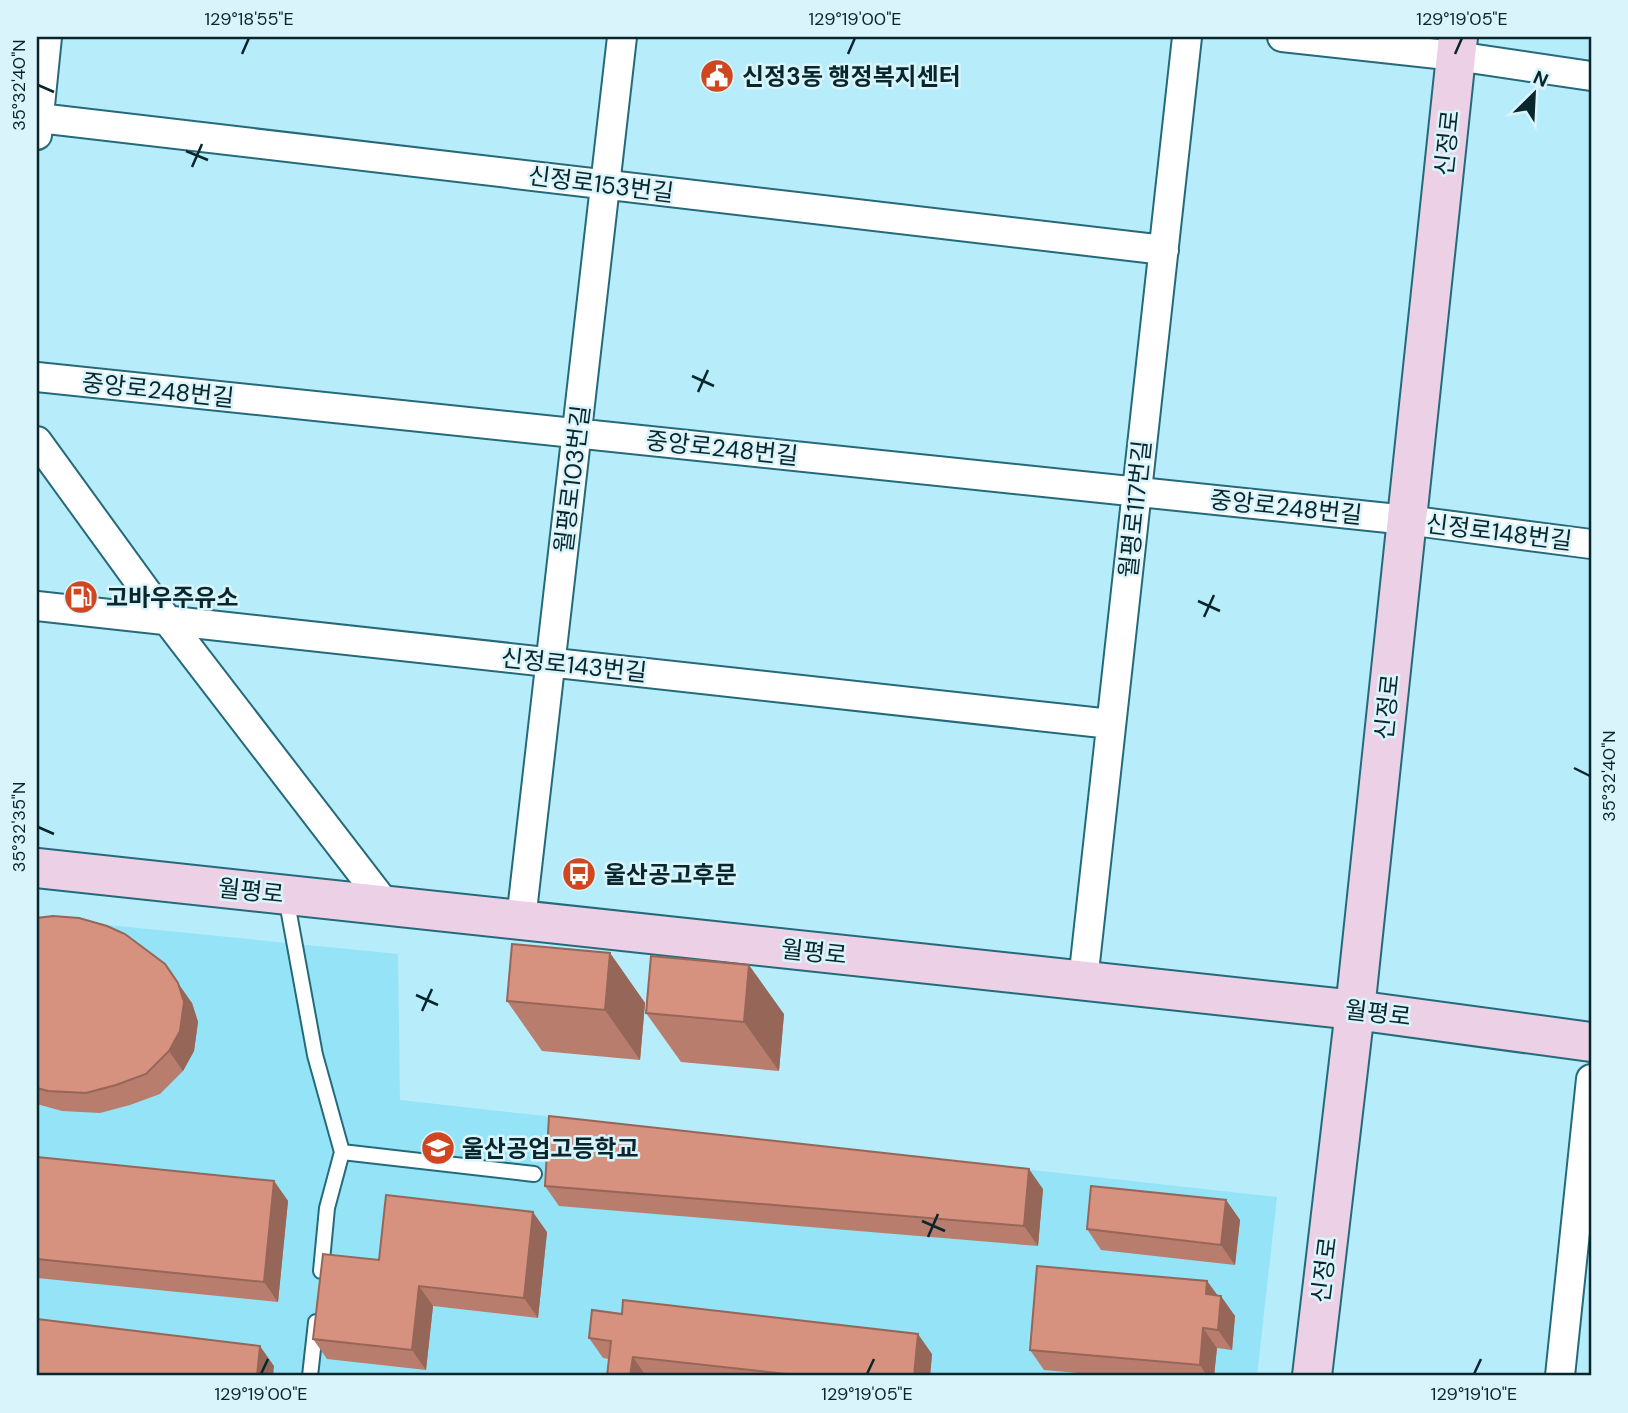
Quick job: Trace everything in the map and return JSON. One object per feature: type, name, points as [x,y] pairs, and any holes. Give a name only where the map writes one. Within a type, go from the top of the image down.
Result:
[{"type":"main road","name":"신정로","points":[[1312,1376],[1457,46]]},
{"type":"main road","name":"월평로","points":[[37,868],[1354,1010],[1591,1042]]},
{"type":"street","points":[[38,126],[47,37]]},
{"type":"street","name":"월평로103번길","points":[[521,920],[622,37]]},
{"type":"street","name":"월평로117번길","points":[[1083,981],[1187,37]]},
{"type":"street","points":[[1282,37],[1457,46],[1591,76]]},
{"type":"street","name":"신정로153번길","points":[[38,126],[605,184],[1164,250]]},
{"type":"street","name":"중앙로248번길","points":[[37,377],[1407,520]]},
{"type":"street","points":[[37,440],[167,620],[387,906]]},
{"type":"street","name":"신정로148번길","points":[[1407,520],[1591,544]]},
{"type":"street","name":"신정로143번길","points":[[37,606],[1111,724]]},
{"type":"street","points":[[1560,1376],[1591,1079]]},
{"type":"lane","points":[[286,895],[315,1055],[342,1152],[327,1208],[320,1286]]},
{"type":"lane","points":[[342,1152],[534,1174]]},
{"type":"lane","points":[[310,1376],[317,1312]]},
{"type":"shaded area","name":"울산공업고등학교","points":[[37,918],[398,954],[400,1100],[1277,1197],[1257,1376],[37,1376]]},
{"type":"building","points":[[37,918],[79,918],[125,934],[165,964],[178,983],[184,1002],[180,1031],[169,1051],[146,1074],[86,1093],[37,1088]]},
{"type":"building","points":[[512,944],[610,953],[605,1010],[507,1001]]},
{"type":"building","points":[[651,956],[749,965],[744,1022],[646,1013]]},
{"type":"building","points":[[549,1116],[1029,1169],[1024,1226],[545,1186]]},
{"type":"building","points":[[37,1157],[274,1181],[264,1282],[37,1259]]},
{"type":"building","points":[[1091,1186],[1226,1200],[1221,1245],[1087,1229]]},
{"type":"building","points":[[386,1195],[533,1212],[524,1298],[419,1286],[412,1350],[313,1339],[323,1254],[379,1260]]},
{"type":"building","points":[[1037,1266],[1207,1281],[1206,1294],[1221,1296],[1218,1330],[1203,1328],[1200,1365],[1030,1350]]},
{"type":"building","points":[[623,1300],[918,1334],[914,1376],[804,1376],[633,1357],[630,1376],[607,1376],[611,1341],[589,1338],[592,1310],[622,1314]]},
{"type":"building","points":[[37,1319],[260,1346],[257,1376],[37,1376]]},
{"type":"place","name":"신정3동 행정복지센터","points":[[717,76]]},
{"type":"place","name":"고바우주유소","points":[[81,597]]},
{"type":"place","name":"울산공고후문","points":[[579,874]]},
{"type":"place","name":"울산공업고등학교","points":[[438,1148]]}]
